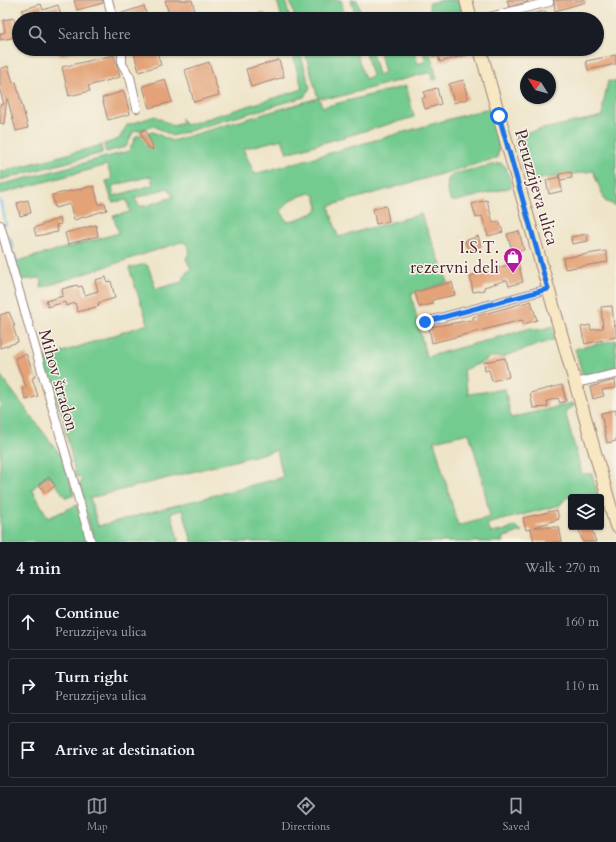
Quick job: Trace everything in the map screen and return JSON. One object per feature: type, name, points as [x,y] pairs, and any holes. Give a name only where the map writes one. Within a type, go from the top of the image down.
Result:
[{"type":"main road","points":[[466,0],[469,12]]},
{"type":"main road","name":"Peruzzijeva ulica","points":[[482,56],[616,526]]},
{"type":"street","points":[[108,0],[112,12]]},
{"type":"street","points":[[510,12],[549,2]]},
{"type":"street","points":[[122,56],[122,64],[130,77],[137,108]]},
{"type":"street","name":"Mihov štradon","points":[[0,225],[92,542]]},
{"type":"street","points":[[425,322],[548,289]]},
{"type":"street","points":[[575,382],[616,374]]},
{"type":"green space","points":[[277,0],[285,0],[288,12],[280,12]]},
{"type":"green space","points":[[290,0],[341,0],[344,12],[293,12]]},
{"type":"green space","points":[[351,0],[357,0],[361,12],[355,12]]},
{"type":"green space","points":[[445,0],[459,0],[462,12],[431,12],[429,3]]},
{"type":"green space","points":[[293,56],[301,56],[310,88],[304,97],[172,136],[154,126],[133,132],[126,147],[106,152],[104,144],[119,139],[127,125],[155,116],[173,126],[182,123],[181,118],[186,125],[300,90],[302,88]]},
{"type":"green space","points":[[306,56],[357,56],[365,79],[372,76],[367,56],[373,56],[378,75],[385,72],[381,56],[416,56],[418,64],[426,61],[424,56],[431,56],[437,79],[432,80],[431,72],[337,97],[318,98]]},
{"type":"green space","points":[[608,81],[616,82],[616,206],[605,201],[593,171],[527,181],[520,160],[523,157],[519,153],[515,135],[603,116],[603,105]]},
{"type":"green space","points":[[406,86],[414,117],[287,153],[282,139],[243,149],[255,174],[489,108],[495,126],[499,146],[497,158],[329,206],[338,237],[421,214],[448,282],[411,294],[426,357],[531,328],[539,330],[553,326],[556,339],[502,357],[490,357],[483,362],[463,370],[468,394],[505,389],[511,418],[573,403],[574,406],[565,411],[582,474],[592,474],[597,494],[568,494],[568,497],[560,505],[487,524],[491,533],[510,529],[514,526],[522,531],[502,538],[503,542],[192,542],[183,510],[171,513],[179,542],[94,542],[79,485],[82,480],[79,477],[76,477],[62,414],[51,389],[41,359],[148,324],[129,268],[145,264],[148,266],[156,289],[182,282],[186,273],[191,268],[186,259],[190,251],[186,243],[181,242],[41,288],[42,280],[40,278],[18,280],[14,262],[119,233],[113,216],[130,212],[127,200],[112,202],[106,181],[112,179],[107,165],[0,194],[0,185],[129,151],[136,136],[153,132],[172,141],[318,98],[323,107]],"holes":[[[151,176],[153,185],[114,196],[112,186]],[[168,188],[173,197],[145,206],[139,206],[135,198]],[[311,193],[315,195],[318,207],[317,211],[287,222],[281,211],[284,207],[294,199]],[[469,433],[481,473],[490,517],[458,526],[434,441]],[[277,450],[283,477],[98,526],[90,498]]]},
{"type":"green space","points":[[102,145],[102,153],[0,180],[0,172]]},
{"type":"green space","points":[[500,163],[506,167],[512,187],[457,201],[451,201],[447,191],[448,179],[453,174]]},
{"type":"green space","points":[[616,340],[616,372],[588,377],[583,376],[575,349]]},
{"type":"green space","points":[[0,375],[59,453],[63,455],[74,495],[66,498],[48,476],[32,489],[48,518],[77,505],[88,542],[0,542]]},
{"type":"building","points":[[74,0],[103,0],[103,3],[77,10]]},
{"type":"building","points":[[165,0],[192,0],[195,12],[168,12]]},
{"type":"building","points":[[507,0],[527,0],[528,2],[509,7]]},
{"type":"building","points":[[554,0],[585,0],[586,2],[555,11]]},
{"type":"building","points":[[41,4],[43,10],[58,5],[60,12],[23,12],[22,10]]},
{"type":"building","points":[[144,6],[146,12],[125,12]]},
{"type":"building","points":[[12,18],[12,38],[0,40],[0,34],[5,32],[3,20]]},
{"type":"building","points":[[616,55],[616,64],[588,70],[586,61]]},
{"type":"building","points":[[114,56],[120,77],[88,86],[90,91],[69,96],[62,67]]},
{"type":"building","points":[[135,56],[158,56],[161,65],[139,72]]},
{"type":"building","points":[[438,56],[462,56],[440,62]]},
{"type":"building","points":[[279,60],[284,77],[251,87],[246,69]]},
{"type":"building","points":[[209,62],[219,95],[194,102],[185,70]]},
{"type":"building","points":[[8,66],[13,83],[16,82],[28,128],[16,131],[7,97],[4,124],[0,123],[0,105],[4,104],[0,91],[0,69]]},
{"type":"building","points":[[165,79],[172,102],[149,108],[143,86]]},
{"type":"building","points":[[463,80],[468,99],[454,103],[449,84]]},
{"type":"building","points":[[437,88],[441,104],[425,109],[422,98],[425,98],[424,92]]},
{"type":"building","points":[[124,91],[130,114],[108,120],[102,98]]},
{"type":"building","points":[[145,129],[152,144],[153,150],[147,147],[140,132]]},
{"type":"building","points":[[571,172],[572,178],[560,180],[559,174]]},
{"type":"building","points":[[559,177],[562,191],[549,194],[546,180]]},
{"type":"building","points":[[94,186],[99,205],[105,203],[107,210],[74,220],[70,204],[55,208],[52,195]]},
{"type":"building","points":[[28,200],[31,213],[20,216],[17,203]]},
{"type":"building","points":[[487,200],[493,223],[499,221],[503,232],[488,236],[482,216],[476,218],[472,204]]},
{"type":"building","points":[[386,206],[389,221],[376,224],[373,209]]},
{"type":"building","points":[[60,218],[61,224],[56,225],[58,232],[36,236],[34,228]]},
{"type":"building","points":[[96,225],[98,236],[68,244],[65,233]]},
{"type":"building","points":[[519,231],[524,250],[513,253],[507,234]]},
{"type":"building","points":[[587,234],[588,241],[572,244],[571,237]]},
{"type":"building","points":[[478,236],[481,246],[469,251],[465,241]]},
{"type":"building","points":[[606,251],[608,262],[565,269],[563,258]]},
{"type":"building","points":[[518,262],[523,282],[509,286],[507,280],[484,287],[484,290],[473,292],[470,276]]},
{"type":"building","points":[[106,277],[107,282],[111,281],[115,298],[98,303],[99,306],[78,312],[75,303],[66,306],[65,302],[48,307],[46,301],[63,296],[62,289],[77,285],[78,287],[82,286],[85,295],[98,291],[95,280]]},
{"type":"building","points":[[452,282],[455,295],[432,300],[433,304],[419,307],[415,292]]},
{"type":"building","points":[[531,301],[537,320],[524,324],[522,320],[432,343],[429,327],[473,320],[473,317]]},
{"type":"building","points":[[612,306],[614,326],[616,325],[616,337],[585,344],[581,327],[590,325],[591,330],[603,328],[601,307]]},
{"type":"building","points":[[9,312],[15,326],[13,326],[18,342],[0,348],[0,315]]},
{"type":"building","points":[[26,354],[35,377],[32,378],[38,396],[26,400],[22,388],[26,387],[15,358]]},
{"type":"building","points":[[505,358],[509,377],[492,381],[489,370],[485,371],[484,362]]},
{"type":"building","points":[[615,380],[616,388],[602,390],[604,396],[593,399],[590,387]]},
{"type":"building","points":[[562,385],[566,401],[560,403],[558,398],[547,401],[548,407],[533,408],[530,393]]},
{"type":"building","points":[[616,410],[616,441],[607,443],[601,413]]},
{"type":"building","points":[[49,477],[55,486],[45,493],[39,484]]},
{"type":"building","points":[[557,510],[559,519],[534,527],[559,527],[562,542],[534,542],[531,529],[526,530],[523,518]]},
{"type":"building","points":[[579,530],[592,530],[596,542],[583,542]]},
{"type":"waterway","points":[[0,200],[6,225]]},
{"type":"waterway","points":[[10,238],[13,248]]},
{"type":"waterway","points":[[15,256],[17,262]]},
{"type":"place","name":"I.S.T. rezervni deli","points":[[513,274]]},
{"type":"route","points":[[425,322],[548,289],[499,116]]}]
